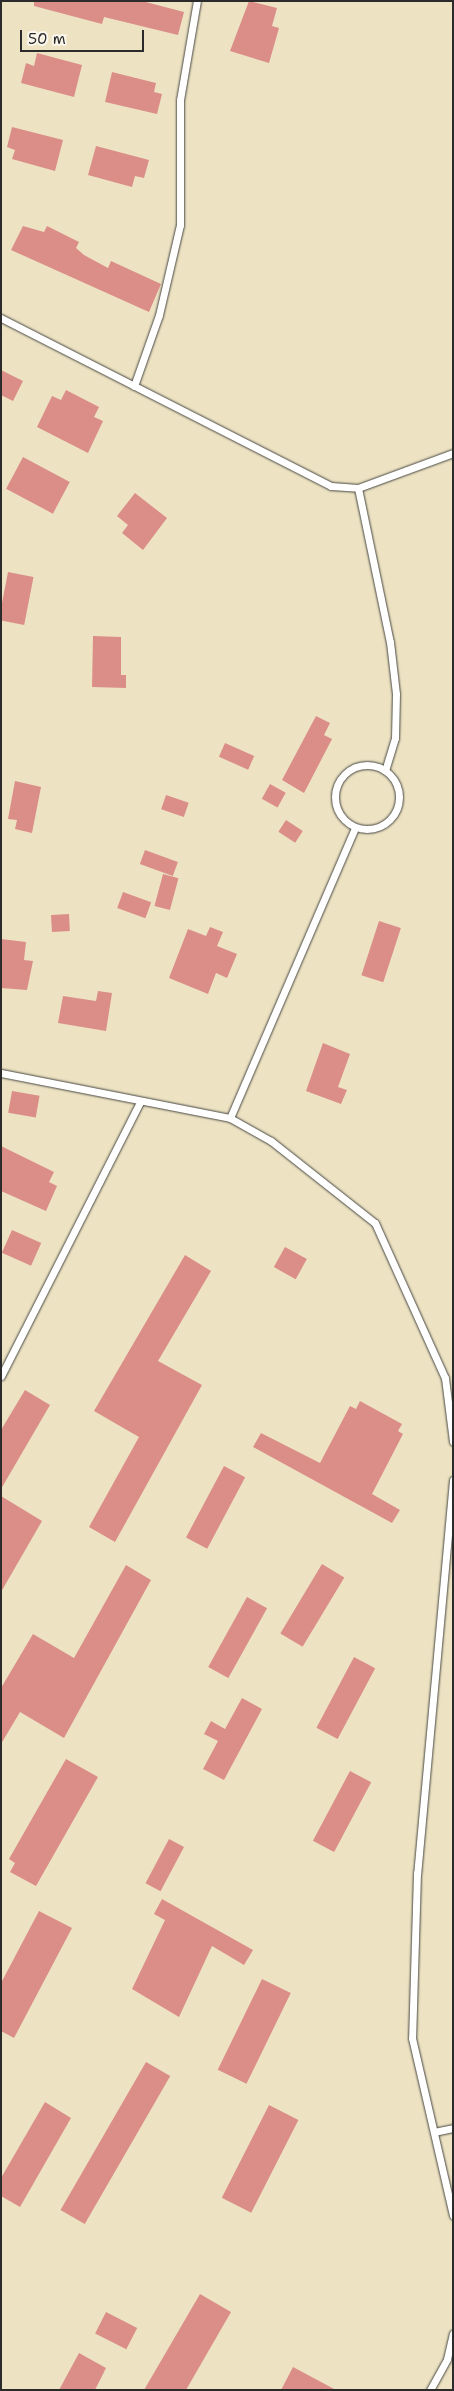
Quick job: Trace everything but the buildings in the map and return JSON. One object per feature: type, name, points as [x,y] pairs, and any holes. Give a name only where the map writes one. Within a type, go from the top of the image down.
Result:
[{"type":"lane","points":[[134,386],[159,315],[180,226],[180,100],[197,1]]},
{"type":"lane","points":[[1,318],[331,486],[358,488],[453,453]]},
{"type":"lane","points":[[358,488],[390,642],[396,694],[395,738],[384,770]]},
{"type":"lane","points":[[359,767],[384,770],[397,784],[400,803],[391,820],[374,830],[355,828],[341,817],[335,800],[338,782],[359,767]]},
{"type":"lane","points":[[230,1118],[355,828]]},
{"type":"lane","points":[[1,1073],[140,1102],[230,1118],[271,1141],[375,1223],[446,1378],[453,1441]]},
{"type":"lane","points":[[1,1376],[140,1102]]},
{"type":"lane","points":[[453,1480],[417,1872],[412,2038],[453,2215]]},
{"type":"lane","points":[[434,2132],[453,2128]]},
{"type":"lane","points":[[430,2390],[447,2359],[453,2334]]}]
